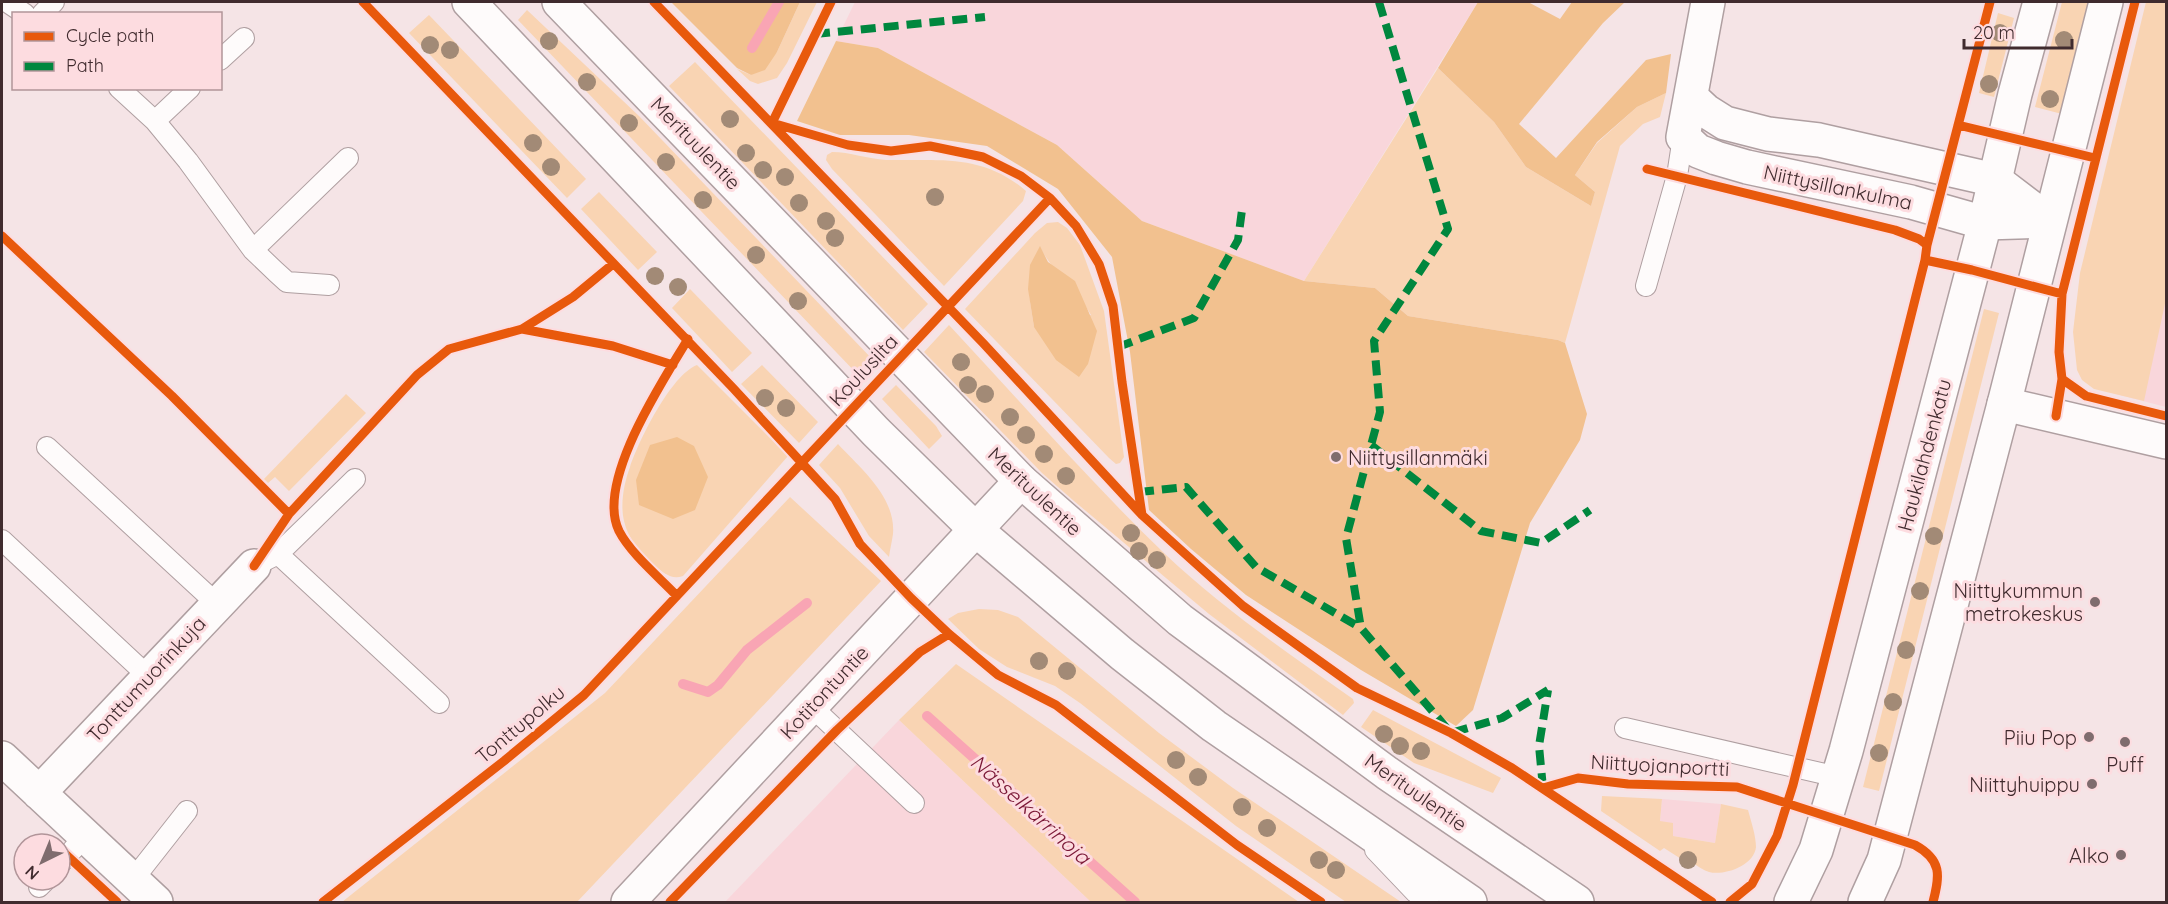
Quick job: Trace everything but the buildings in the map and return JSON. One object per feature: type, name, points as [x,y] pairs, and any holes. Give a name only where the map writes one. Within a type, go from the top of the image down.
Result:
[{"type":"main road","points":[[469,2],[876,432],[975,529],[1122,654],[1214,726],[1470,903]]},
{"type":"main road","name":"Merituulentie","points":[[560,2],[1021,482],[1180,620],[1387,773],[1577,903]]},
{"type":"main road","points":[[1683,137],[1708,2]]},
{"type":"main road","name":"Haukilahdenkatu","points":[[1791,903],[1816,850],[1838,777],[1985,223],[2040,2]]},
{"type":"main road","points":[[1865,903],[1884,860],[2004,404],[2106,2]]},
{"type":"main road","name":"Niittysillankulma","points":[[1691,97],[1706,111],[1725,123],[1768,134],[1819,140],[1995,180],[2049,221]]},
{"type":"main road","name":"Niittysillankulma","points":[[1683,137],[1698,151],[1747,167],[1911,202],[1985,223],[2049,221]]},
{"type":"main road","points":[[2004,404],[2166,442]]},
{"type":"main road","name":"Kotitontuntie","points":[[628,903],[1021,482]]},
{"type":"main road","name":"Tonttumuorinkuja","points":[[39,793],[217,604],[266,560]]},
{"type":"main road","points":[[2,758],[156,903]]},
{"type":"lane","points":[[7,2],[23,12]]},
{"type":"lane","points":[[222,58],[244,38]]},
{"type":"lane","points":[[121,90],[155,121],[188,160],[253,250],[287,282],[329,285]]},
{"type":"lane","points":[[155,121],[188,90]]},
{"type":"lane","points":[[1646,286],[1677,176],[1683,137]]},
{"type":"lane","points":[[253,250],[348,158]]},
{"type":"lane","points":[[47,447],[217,604]]},
{"type":"lane","points":[[355,479],[266,560],[438,703]]},
{"type":"lane","points":[[2,540],[149,677]]},
{"type":"lane","points":[[811,706],[914,803]]},
{"type":"lane","points":[[1625,728],[1838,777]]},
{"type":"lane","points":[[132,881],[187,811]]},
{"type":"lane","points":[[1342,816],[1415,892],[1429,903]]},
{"type":"lane","points":[[72,851],[85,836]]},
{"type":"shaded area","points":[[671,2],[800,2],[777,52],[765,70],[751,75],[737,68]]},
{"type":"shaded area","points":[[800,2],[817,2],[787,63],[777,78],[758,84],[750,81],[737,69],[751,75],[777,52]]},
{"type":"shaded area","points":[[855,2],[1478,2],[1304,281],[1142,221],[1057,145],[878,48],[836,41]]},
{"type":"shaded area","points":[[1478,2],[1528,2],[1560,19],[1572,2],[1625,2],[1603,23],[1519,124],[1556,158],[1646,60],[1671,54],[1666,93],[1637,107],[1597,142],[1575,175],[1595,192],[1591,206],[1526,167],[1494,122],[1438,68]]},
{"type":"shaded area","points":[[2062,2],[2089,2],[2062,114],[2035,107]]},
{"type":"shaded area","points":[[2146,2],[2166,2],[2166,299],[2144,401],[2094,389],[2082,380],[2077,370],[2073,332],[2080,273]]},
{"type":"shaded area","points":[[527,10],[639,116],[875,362],[860,377],[518,20]]},
{"type":"shaded area","points":[[1998,13],[2014,18],[1994,97],[1979,93]]},
{"type":"shaded area","points":[[429,15],[586,179],[567,198],[409,33]]},
{"type":"shaded area","points":[[836,41],[878,48],[1057,145],[1142,221],[1304,281],[1375,288],[1408,316],[1565,343],[1587,414],[1580,440],[1530,523],[1473,710],[1456,726],[1361,670],[1246,595],[1149,510],[1130,352],[1112,257],[1058,189],[987,146],[909,135],[840,135],[797,121]]},
{"type":"shaded area","points":[[695,62],[928,304],[903,330],[669,86]]},
{"type":"shaded area","points":[[1438,68],[1494,122],[1526,167],[1591,206],[1595,192],[1575,175],[1597,143],[1637,107],[1666,93],[1660,117],[1643,124],[1620,146],[1565,343],[1408,316],[1375,288],[1304,281]]},
{"type":"shaded area","points":[[832,152],[886,160],[942,160],[976,165],[993,170],[1026,191],[1023,201],[944,286],[832,169],[826,160],[827,155]]},
{"type":"shaded area","points":[[2166,164],[2166,407],[2112,393]]},
{"type":"shaded area","points":[[599,192],[657,252],[638,270],[581,209]]},
{"type":"shaded area","points":[[1058,222],[1067,228],[1080,245],[1104,311],[1124,457],[1120,463],[1116,464],[1109,458],[965,309],[1047,223]],"holes":[[[1040,247],[1079,297],[1091,315],[1034,327],[1029,295],[1030,277]]]},
{"type":"shaded area","points":[[1040,246],[1048,262],[1075,281],[1097,331],[1088,364],[1079,377],[1056,360],[1034,327],[1028,289],[1030,265]]},
{"type":"shaded area","points":[[690,289],[752,353],[732,372],[672,308]]},
{"type":"shaded area","points":[[1984,309],[1999,313],[1879,791],[1863,787]]},
{"type":"shaded area","points":[[949,325],[1083,470],[1165,554],[1233,612],[1353,699],[1354,703],[1343,715],[1209,614],[1042,473],[924,352]]},
{"type":"shaded area","points":[[697,365],[788,456],[683,576],[675,577],[650,562],[632,540],[624,521],[623,494],[634,455],[648,425],[677,381]]},
{"type":"shaded area","points":[[762,365],[818,422],[799,443],[741,384]]},
{"type":"shaded area","points":[[896,385],[936,426],[942,436],[929,449],[882,399]]},
{"type":"shaded area","points":[[346,394],[366,413],[289,491],[275,477],[268,483],[264,479]]},
{"type":"shaded area","points":[[677,437],[694,446],[708,477],[695,510],[673,519],[639,505],[636,480],[650,445]]},
{"type":"shaded area","points":[[838,444],[875,484],[889,508],[893,534],[889,557],[869,536],[840,488],[819,465]]},
{"type":"shaded area","points":[[790,497],[881,581],[577,902],[342,902],[605,693]]},
{"type":"shaded area","points":[[979,609],[998,610],[1018,617],[1159,733],[1233,788],[1401,902],[1346,902],[1236,826],[1080,703],[1055,686],[1007,667],[979,649],[948,619],[958,613]]},
{"type":"shaded area","points":[[956,664],[1299,902],[1091,902],[899,720]]},
{"type":"shaded area","points":[[1373,710],[1501,778],[1493,793],[1414,763],[1361,727]]},
{"type":"shaded area","points":[[899,720],[1091,902],[725,902]]},
{"type":"shaded area","points":[[1602,796],[1662,799],[1660,821],[1673,823],[1673,836],[1715,843],[1721,804],[1748,810],[1755,838],[1754,854],[1744,864],[1730,871],[1715,873],[1707,871],[1692,862],[1689,864],[1664,848],[1660,851],[1601,811]]},
{"type":"shaded area","points":[[1662,799],[1721,804],[1715,843],[1673,836],[1660,822]]},
{"type":"waterway","points":[[752,48],[779,2]]},
{"type":"waterway","name":"Nässelkärrinoja","points":[[683,684],[708,692],[718,685],[747,650],[807,603]]},
{"type":"waterway","name":"Nässelkärrinoja","points":[[927,716],[1135,902]]},
{"type":"marked path","points":[[1379,2],[1448,229],[1374,341],[1380,412],[1346,538],[1361,628],[1451,733],[1502,718],[1548,690]]},
{"type":"marked path","points":[[815,34],[985,17]]},
{"type":"marked path","points":[[1118,347],[1194,318],[1238,240],[1242,210]]},
{"type":"marked path","points":[[1371,445],[1481,531],[1541,543],[1590,510]]},
{"type":"marked path","points":[[1139,492],[1186,487],[1256,567],[1361,628]]},
{"type":"marked path","points":[[1543,788],[1539,746],[1548,690]]},
{"type":"cycle path","points":[[363,2],[733,388],[835,499],[860,544],[949,634],[998,675],[1056,705],[1237,845],[1321,902]]},
{"type":"cycle path","points":[[654,2],[983,343],[1142,515],[1243,606],[1357,688],[1451,733],[1512,768],[1712,902]]},
{"type":"cycle path","points":[[831,2],[772,123],[848,145],[891,151],[930,146],[983,157],[1021,176],[1050,198],[1076,226],[1099,264],[1113,306],[1142,515]]},
{"type":"cycle path","points":[[1927,245],[1990,2]]},
{"type":"cycle path","points":[[2056,416],[2062,379],[2059,352],[2062,294],[2135,2]]},
{"type":"cycle path","points":[[1958,125],[2095,158]]},
{"type":"cycle path","points":[[1647,169],[1895,230],[1919,239],[1927,245],[1925,260],[2062,294]]},
{"type":"cycle path","name":"Koulusilta","points":[[323,902],[504,761],[584,695],[1050,198]]},
{"type":"cycle path","points":[[2,236],[172,396],[289,514]]},
{"type":"cycle path","points":[[1730,902],[1752,884],[1777,836],[1793,785],[1925,260]]},
{"type":"cycle path","points":[[254,566],[289,514],[417,375],[449,349],[522,329],[573,297],[613,264]]},
{"type":"cycle path","points":[[522,329],[613,346],[673,365]]},
{"type":"cycle path","points":[[677,596],[624,540],[619,531],[614,510],[616,486],[635,432],[688,339]]},
{"type":"cycle path","points":[[2062,379],[2086,396],[2166,416]]},
{"type":"cycle path","points":[[670,902],[837,730],[920,652],[949,634]]},
{"type":"cycle path","name":"Niittyojanportti","points":[[1543,788],[1578,778],[1628,784],[1737,787],[1915,845],[1930,856],[1937,869],[1938,876],[1933,902]]},
{"type":"cycle path","points":[[72,860],[117,902]]},
{"type":"place","name":"Niittysillanmäki","points":[[1336,457]]},
{"type":"place","name":"Niittykummun metrokeskus","points":[[2095,602]]},
{"type":"place","name":"Piiu Pop","points":[[2089,737]]},
{"type":"place","name":"Puff","points":[[2125,742]]},
{"type":"place","name":"Niittyhuippu","points":[[2092,784]]},
{"type":"place","name":"Alko","points":[[2121,855]]}]
